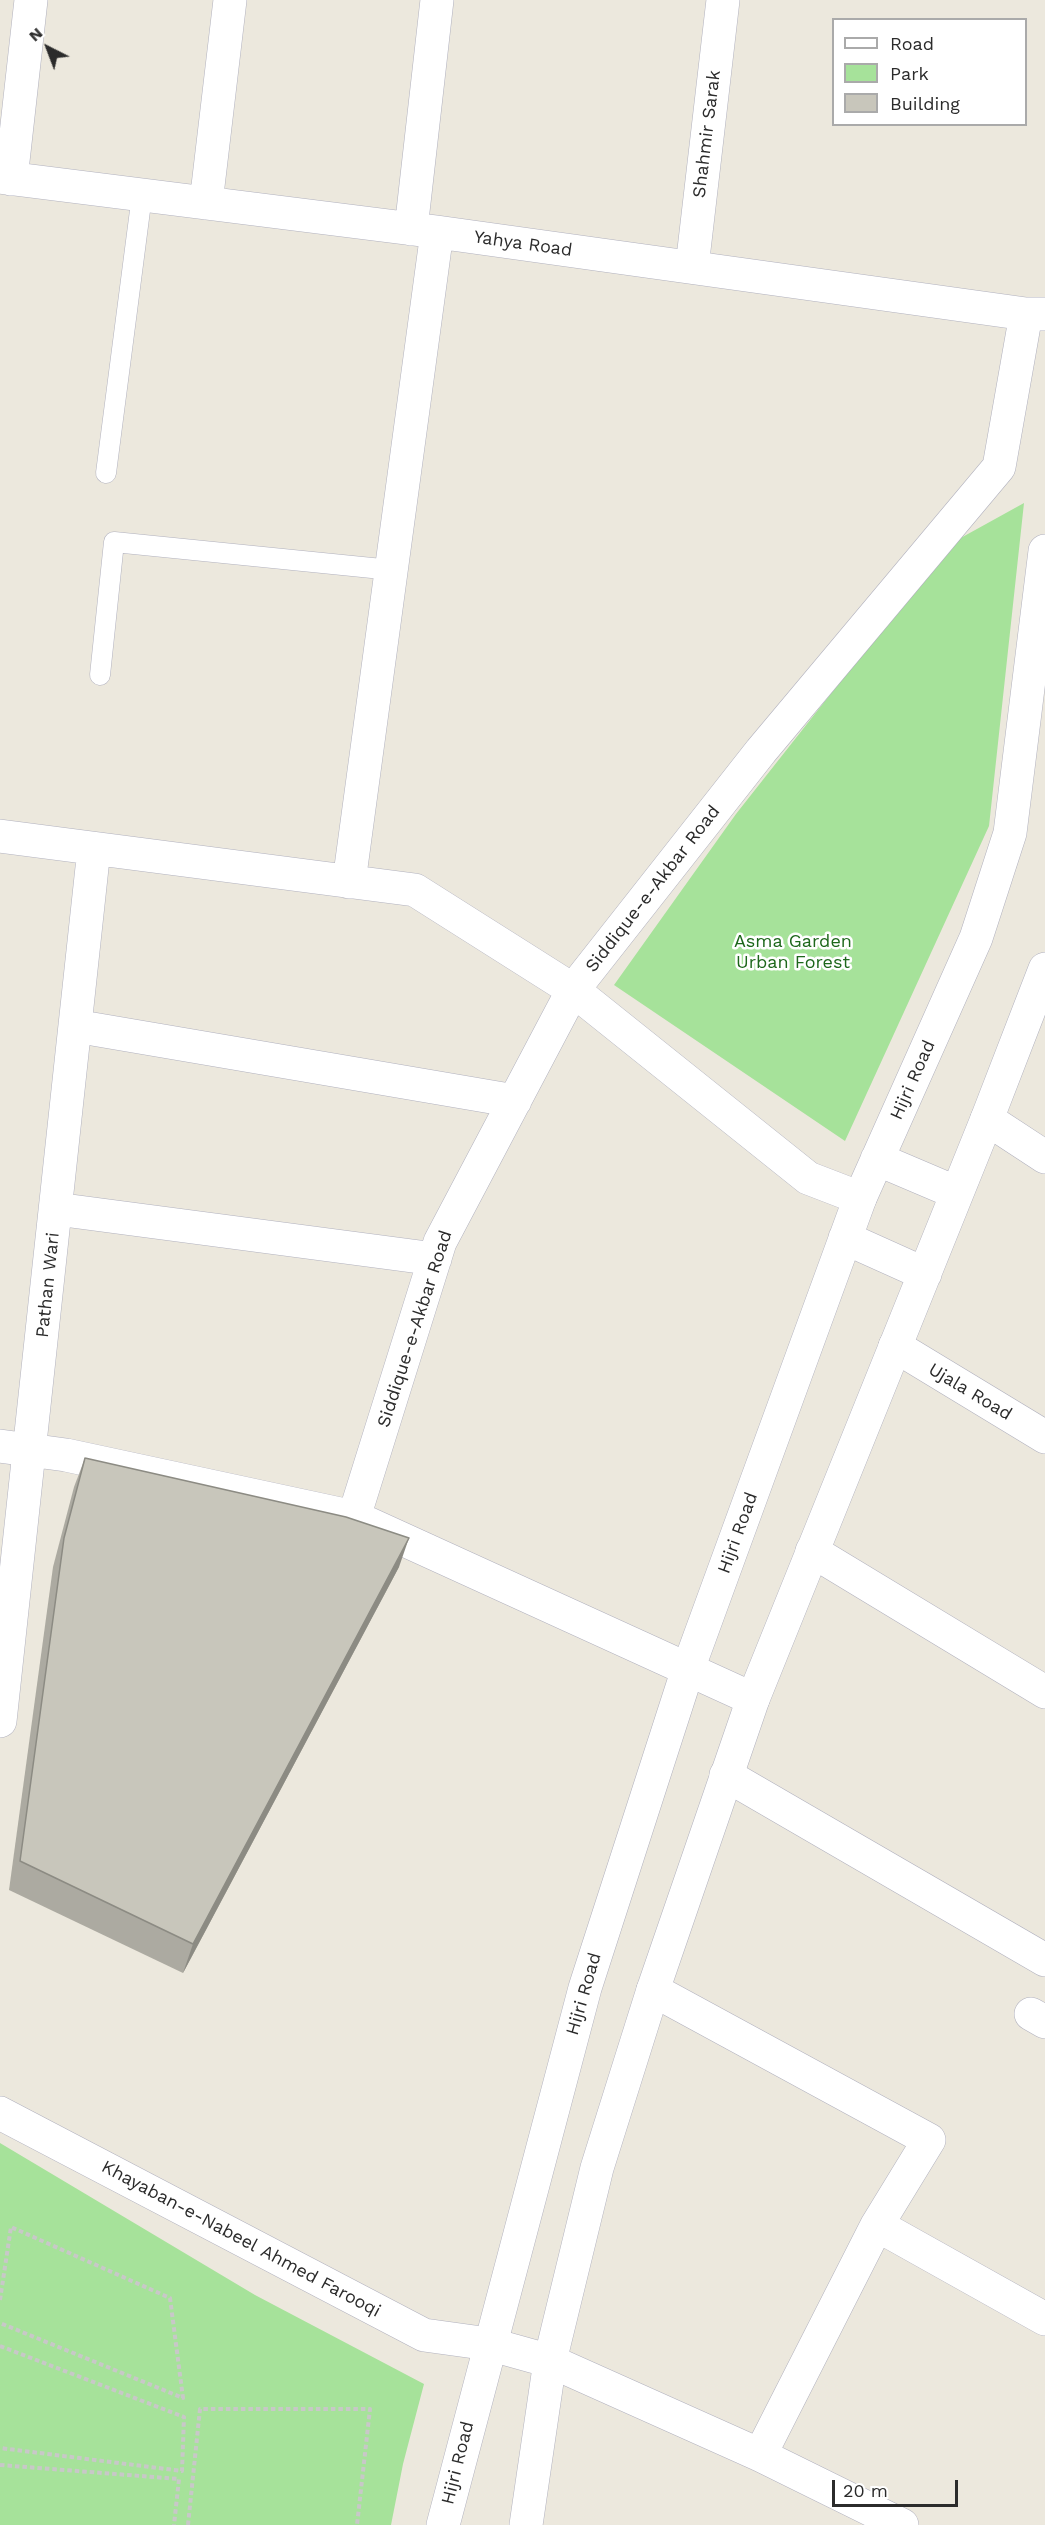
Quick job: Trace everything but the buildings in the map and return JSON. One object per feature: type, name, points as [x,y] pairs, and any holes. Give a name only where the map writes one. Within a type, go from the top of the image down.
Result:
[{"type":"street","points":[[5,178],[32,0]]},
{"type":"street","points":[[206,203],[230,0]]},
{"type":"street","points":[[349,882],[392,570],[424,231],[437,0]]},
{"type":"street","name":"Shahmir Sarak","points":[[692,267],[723,0]]},
{"type":"street","name":"Yahya Road","points":[[5,178],[424,231],[1035,314]]},
{"type":"street","name":"Siddique-e-Akbar Road","points":[[354,1517],[440,1242],[573,990],[760,751],[999,467],[1035,314]]},
{"type":"street","name":"Hijri Road","points":[[443,2525],[489,2344],[585,1988],[688,1669],[860,1198],[976,938],[1010,832],[1045,551]]},
{"type":"street","points":[[0,836],[415,890],[573,990],[808,1178],[860,1198]]},
{"type":"street","name":"Pathan Wari","points":[[0,1721],[15,1447],[56,1209],[94,849]]},
{"type":"street","points":[[526,2525],[550,2361],[597,2168],[653,1990],[753,1699],[987,1119],[1045,969]]},
{"type":"street","points":[[75,1026],[515,1101]]},
{"type":"street","points":[[987,1119],[1045,1157]]},
{"type":"street","points":[[877,1159],[957,1193]]},
{"type":"street","points":[[56,1209],[435,1259]]},
{"type":"street","points":[[845,1238],[925,1274]]},
{"type":"street","name":"Ujala Road","points":[[895,1346],[1045,1437]]},
{"type":"street","points":[[15,1447],[354,1517],[753,1699]]},
{"type":"street","points":[[812,1551],[1045,1692]]},
{"type":"street","points":[[726,1775],[1045,1960]]},
{"type":"street","points":[[653,1990],[929,2140],[877,2225],[760,2455]]},
{"type":"street","name":"Khayaban-e-Nabeel Ahmed Farooqi","points":[[0,2113],[424,2335],[489,2344],[550,2361],[760,2455],[902,2525]]},
{"type":"street","points":[[877,2225],[1045,2319]]},
{"type":"lane","points":[[106,473],[142,195]]},
{"type":"lane","points":[[100,675],[114,542],[392,570]]},
{"type":"path","points":[[0,2300],[11,2227],[170,2298],[183,2398],[0,2323]]},
{"type":"path","points":[[0,2346],[184,2416],[182,2471],[0,2448]]},
{"type":"path","points":[[188,2525],[200,2409],[370,2409],[357,2525]]},
{"type":"path","points":[[0,2465],[179,2479],[174,2525]]},
{"type":"green space","name":"Asma Garden Urban Forest","points":[[1024,503],[989,826],[845,1141],[614,985],[736,814],[948,545]]},
{"type":"green space","points":[[0,2143],[255,2295],[424,2384],[403,2464],[391,2525],[0,2525]]}]
